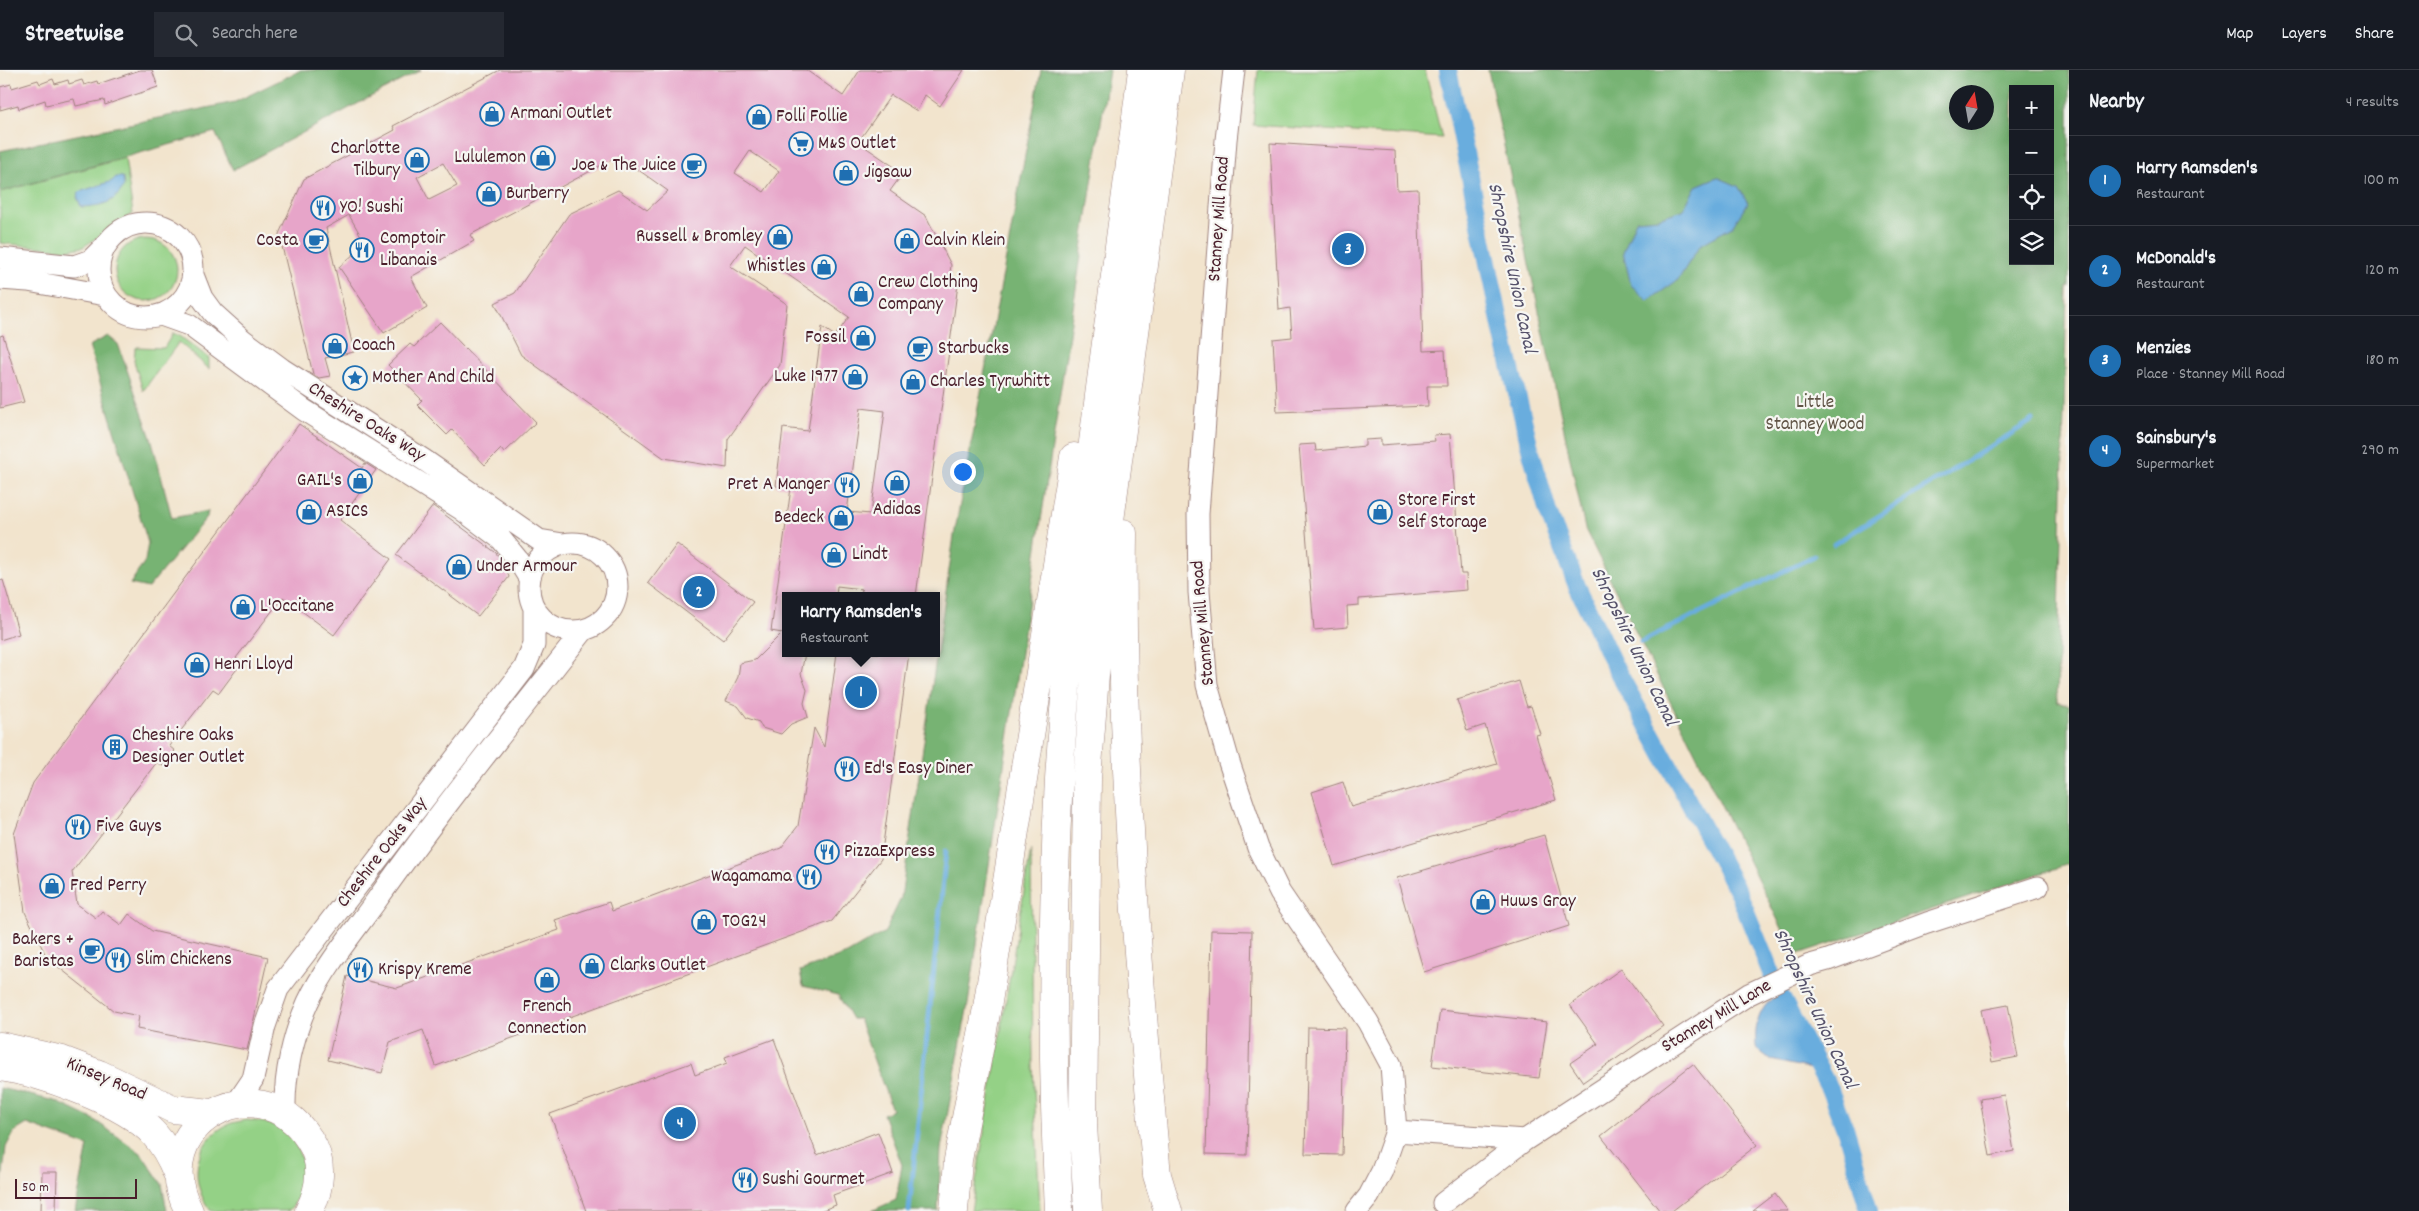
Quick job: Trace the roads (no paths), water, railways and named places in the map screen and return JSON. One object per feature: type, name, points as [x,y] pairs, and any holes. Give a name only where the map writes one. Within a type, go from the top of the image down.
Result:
[{"type":"main road","points":[[1059,1211],[1053,982],[1060,780],[1078,566],[1142,70]]},
{"type":"main road","points":[[1088,1211],[1083,1124],[1086,779],[1103,573],[1125,421],[1170,70]]},
{"type":"main road","points":[[954,1211],[958,1160],[987,1008],[1076,440],[1118,260]]},
{"type":"main road","points":[[1125,421],[1124,730],[1130,843],[1156,1175],[1168,1211]]},
{"type":"main road","name":"Kinsey Road","points":[[0,1046],[62,1060],[99,1074],[173,1109],[211,1113]]},
{"type":"main road","name":"Kinsey Road","points":[[0,1068],[49,1079],[89,1095],[128,1114],[158,1139],[169,1152],[177,1173]]},
{"type":"main road","points":[[189,1211],[181,1196],[177,1173],[180,1153],[189,1135],[211,1113],[236,1104],[255,1103],[285,1112],[300,1126],[314,1146],[319,1165],[319,1183],[309,1211]]},
{"type":"street","name":"Stanney Mill Road","points":[[1234,70],[1226,140],[1198,514],[1199,592],[1207,685],[1229,762],[1258,848],[1280,893],[1368,1022],[1391,1065],[1396,1131],[1382,1171],[1369,1196],[1356,1211]]},
{"type":"street","points":[[0,258],[74,266],[91,260],[103,248],[110,237],[122,228],[148,222],[161,225],[174,232],[184,241],[190,253],[194,275],[188,293],[177,306],[161,315],[137,317],[123,312],[105,295],[100,282],[98,265],[103,248]]},
{"type":"street","name":"Cheshire Oaks Way","points":[[194,275],[202,298],[213,313],[243,340],[282,369],[424,460],[539,540],[563,544]]},
{"type":"street","points":[[0,279],[28,281],[105,295]]},
{"type":"street","name":"Cheshire Oaks Way","points":[[161,315],[189,325],[304,410],[461,508],[501,539],[518,560],[529,578]]},
{"type":"street","points":[[563,544],[582,544],[596,549],[607,558],[616,577],[617,592],[612,607],[600,622],[584,630],[561,630],[548,623],[534,608],[530,596],[529,578],[535,564],[545,553],[563,544]]},
{"type":"street","name":"Cheshire Oaks Way","points":[[236,1104],[253,1079],[265,1026],[278,989],[524,669],[534,645],[534,608]]},
{"type":"street","name":"Cheshire Oaks Way","points":[[285,1112],[284,1090],[298,1029],[309,1000],[452,796],[584,630]]},
{"type":"street","name":"Stanney Mill Lane","points":[[1444,1203],[1524,1140],[1749,994],[1810,965],[1927,923],[2038,887]]},
{"type":"street","points":[[1396,1131],[1524,1140]]},
{"type":"water","points":[[116,177],[123,177],[124,186],[116,197],[101,205],[81,207],[77,197],[79,192],[112,181]]},
{"type":"water","points":[[1717,177],[1738,186],[1748,203],[1732,227],[1700,245],[1678,280],[1648,301],[1631,285],[1623,252],[1636,220],[1658,218],[1683,210],[1696,186]]},
{"type":"water","points":[[1779,993],[1820,1071],[1771,1060],[1756,1048],[1756,1031],[1759,1017],[1772,998]]},
{"type":"waterway","name":"Shropshire Union Canal","points":[[1448,70],[1503,336],[1531,452],[1548,512],[1577,586],[1613,663],[1739,894],[1779,993],[1829,1088],[1847,1134],[1869,1211]]},
{"type":"waterway","points":[[1834,544],[2033,420]]},
{"type":"waterway","points":[[1641,642],[1814,556]]},
{"type":"waterway","points":[[909,1211],[946,851]]},
{"type":"place","name":"Armani Outlet","points":[[492,114]]},
{"type":"place","name":"Folli Follie","points":[[759,117]]},
{"type":"place","name":"M&S Outlet","points":[[801,144]]},
{"type":"place","name":"Lululemon","points":[[543,158]]},
{"type":"place","name":"Charlotte Tilbury","points":[[417,160]]},
{"type":"place","name":"Joe & The Juice","points":[[694,166]]},
{"type":"place","name":"Jigsaw","points":[[846,173]]},
{"type":"place","name":"Burberry","points":[[489,194]]},
{"type":"place","name":"YO! Sushi","points":[[323,208]]},
{"type":"place","name":"Russell & Bromley","points":[[780,237]]},
{"type":"place","name":"Costa","points":[[316,241]]},
{"type":"place","name":"Calvin Klein","points":[[907,241]]},
{"type":"place","name":"Menzies","points":[[1348,249]]},
{"type":"place","name":"Comptoir Libanais","points":[[362,250]]},
{"type":"place","name":"Whistles","points":[[824,267]]},
{"type":"place","name":"Crew Clothing Company","points":[[861,294]]},
{"type":"place","name":"Fossil","points":[[863,338]]},
{"type":"place","name":"Coach","points":[[335,346]]},
{"type":"place","name":"Starbucks","points":[[920,349]]},
{"type":"place","name":"Luke 1977","points":[[855,377]]},
{"type":"place","name":"Mother And Child","points":[[355,378]]},
{"type":"place","name":"Charles Tyrwhitt","points":[[913,382]]},
{"type":"place","name":"GAIL's","points":[[360,481]]},
{"type":"place","name":"Adidas","points":[[897,483]]},
{"type":"place","name":"Pret A Manger","points":[[847,485]]},
{"type":"place","name":"ASICS","points":[[309,512]]},
{"type":"place","name":"Store First Self Storage","points":[[1380,512]]},
{"type":"place","name":"Bedeck","points":[[841,518]]},
{"type":"place","name":"Lindt","points":[[834,555]]},
{"type":"place","name":"Under Armour","points":[[459,567]]},
{"type":"place","name":"McDonald's","points":[[699,592]]},
{"type":"place","name":"L'Occitane","points":[[243,607]]},
{"type":"place","name":"Henri Lloyd","points":[[197,665]]},
{"type":"place","name":"Harry Ramsden's","points":[[861,692]]},
{"type":"place","name":"Cheshire Oaks Designer Outlet","points":[[115,747]]},
{"type":"place","name":"Ed's Easy Diner","points":[[847,769]]},
{"type":"place","name":"Five Guys","points":[[78,827]]},
{"type":"place","name":"PizzaExpress","points":[[827,852]]},
{"type":"place","name":"Wagamama","points":[[809,877]]},
{"type":"place","name":"Fred Perry","points":[[52,886]]},
{"type":"place","name":"Huws Gray","points":[[1483,902]]},
{"type":"place","name":"TOG24","points":[[704,922]]},
{"type":"place","name":"Bakers + Baristas","points":[[92,951]]},
{"type":"place","name":"Slim Chickens","points":[[118,960]]},
{"type":"place","name":"Clarks Outlet","points":[[592,966]]},
{"type":"place","name":"Krispy Kreme","points":[[360,970]]},
{"type":"place","name":"French Connection","points":[[547,980]]},
{"type":"place","name":"Sainsbury's","points":[[680,1123]]},
{"type":"place","name":"Sushi Gourmet","points":[[745,1180]]},
{"type":"park label","name":"Little Stanney Wood","points":[[1815,414]]}]
